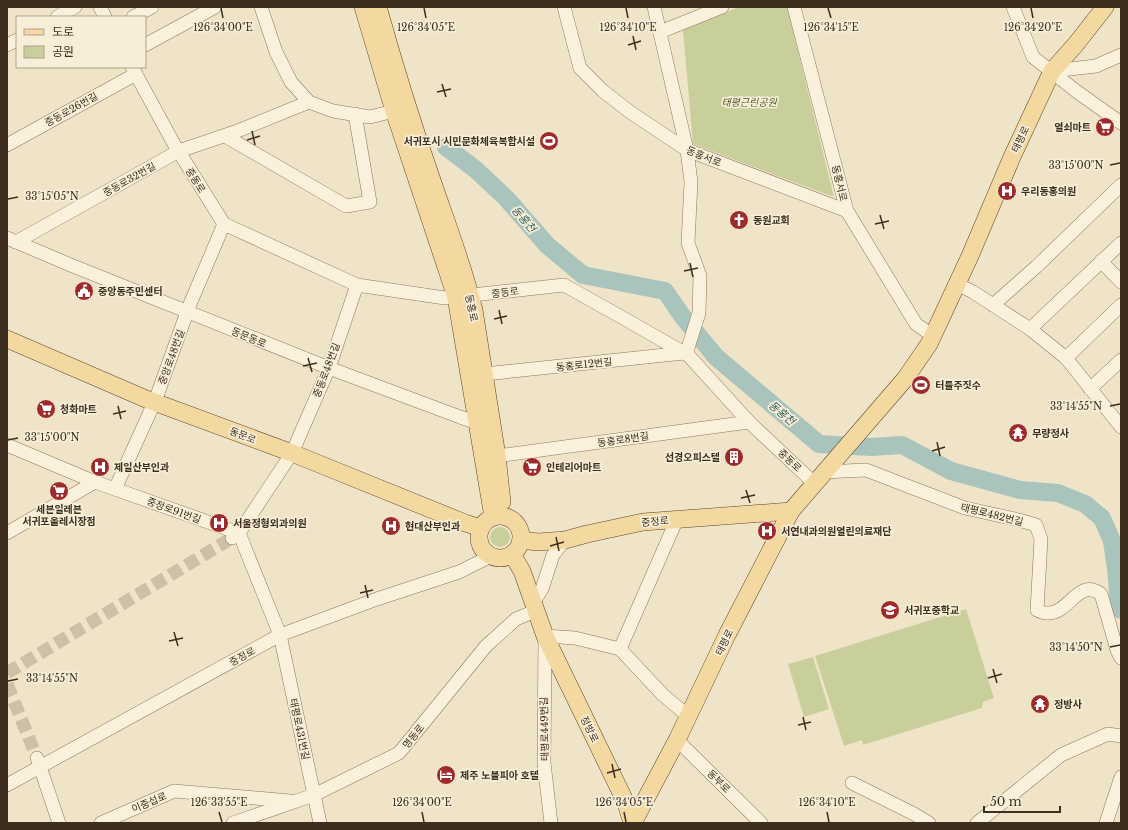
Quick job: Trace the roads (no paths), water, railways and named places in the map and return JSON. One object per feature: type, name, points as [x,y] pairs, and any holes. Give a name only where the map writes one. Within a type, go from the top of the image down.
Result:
[{"type":"main road","name":"동홍로","points":[[363,7],[400,109],[459,259],[463,297],[486,425],[498,517]]},
{"type":"main road","name":"동홍로","points":[[378,7],[400,109]]},
{"type":"main road","name":"태평로","points":[[633,823],[677,740],[727,635],[792,511],[905,379],[929,344],[1052,71],[1076,44],[1105,7]]},
{"type":"main road","name":"동홍로","points":[[463,297],[484,374],[486,425],[498,456],[498,517]]},
{"type":"main road","name":"동문로","points":[[7,339],[155,401],[292,453],[465,523],[481,528]]},
{"type":"main road","name":"중정로","points":[[521,540],[538,542],[565,540],[643,522],[792,511]]},
{"type":"main road","points":[[498,517],[513,521],[518,526],[521,533],[521,540],[517,549],[512,554],[500,558],[491,556],[484,551],[480,546],[478,537],[481,528],[487,520],[498,517]]},
{"type":"main road","name":"정방로","points":[[512,554],[522,571],[545,636],[626,803],[633,823]]},
{"type":"street","points":[[59,16],[75,7]]},
{"type":"street","points":[[100,7],[104,16]]},
{"type":"street","points":[[135,16],[152,7]]},
{"type":"street","points":[[146,44],[215,7]]},
{"type":"street","points":[[261,7],[276,52],[291,82],[309,102],[333,111],[370,117],[400,109]]},
{"type":"street","name":"동흥서로","points":[[564,7],[580,68],[603,91],[630,112],[686,150],[847,211]]},
{"type":"street","points":[[654,7],[686,150],[691,182],[688,243],[700,276],[699,313],[685,354]]},
{"type":"street","points":[[660,32],[722,7]]},
{"type":"street","name":"동홍서로","points":[[794,7],[847,211],[916,324],[932,336]]},
{"type":"street","points":[[1013,7],[1033,57],[1076,91],[1121,123]]},
{"type":"street","points":[[7,45],[16,40]]},
{"type":"street","points":[[1052,71],[1096,66],[1121,55]]},
{"type":"street","name":"중동로26번길","points":[[7,145],[134,70]]},
{"type":"street","name":"중동로","points":[[134,70],[179,151],[224,224],[357,285],[445,298],[564,285],[685,354],[749,422],[822,475]]},
{"type":"street","points":[[179,151],[224,136],[309,102]]},
{"type":"street","points":[[224,136],[346,206],[370,202],[355,114]]},
{"type":"street","name":"중동로32번길","points":[[12,240],[179,151]]},
{"type":"street","points":[[994,305],[1121,186]]},
{"type":"street","name":"중앙로48번길","points":[[115,489],[155,401],[187,312],[224,224]]},
{"type":"street","name":"동문동로","points":[[12,240],[73,266],[329,368],[486,425]]},
{"type":"street","points":[[1030,328],[1121,243]]},
{"type":"street","points":[[1101,261],[1121,282]]},
{"type":"street","points":[[957,284],[974,292],[1030,328],[1066,358],[1090,389],[1118,418]]},
{"type":"street","name":"중동로48번길","points":[[236,536],[292,453],[329,368],[357,285]]},
{"type":"street","points":[[1066,358],[1121,305]]},
{"type":"street","name":"동홍로12번길","points":[[484,374],[685,354]]},
{"type":"street","points":[[1090,389],[1121,360]]},
{"type":"street","name":"동홍로8번길","points":[[498,456],[749,422]]},
{"type":"street","name":"중정로91번길","points":[[7,445],[95,482],[236,536]]},
{"type":"street","name":"태평로482번길","points":[[822,475],[866,470],[965,508],[1036,525],[1042,539],[1037,610],[1046,613],[1060,610],[1084,590],[1094,589],[1101,594],[1117,650],[1121,658]]},
{"type":"street","points":[[8,529],[95,482]]},
{"type":"street","points":[[620,649],[677,519]]},
{"type":"street","points":[[236,536],[280,635]]},
{"type":"street","points":[[534,607],[542,589],[553,555],[565,540]]},
{"type":"street","name":"중정로","points":[[7,785],[38,762],[280,635],[459,572],[491,556]]},
{"type":"street","name":"명동로","points":[[233,823],[314,795],[399,753],[486,646],[516,620],[534,607]]},
{"type":"street","name":"태평로431번길","points":[[280,635],[320,823]]},
{"type":"street","points":[[545,636],[575,638],[620,649],[663,695],[688,716]]},
{"type":"street","name":"태평로449번길","points":[[545,636],[544,763],[551,823]]},
{"type":"street","points":[[978,823],[1060,755],[1108,734],[1121,736]]},
{"type":"street","name":"동부로","points":[[677,740],[761,823]]},
{"type":"street","points":[[38,762],[59,823]]},
{"type":"street","points":[[1106,823],[1121,778]]},
{"type":"street","points":[[852,782],[929,823]]},
{"type":"street","name":"이중섭로","points":[[101,823],[174,791],[295,801]]},
{"type":"waterway","name":"동홍천","points":[[446,147],[475,169],[506,198],[547,245],[583,275],[665,291],[683,317],[716,357],[819,444],[871,447],[902,445],[951,471],[1020,490],[1058,493],[1085,504],[1102,518],[1112,541],[1121,610]]},
{"type":"tunnel","points":[[7,673],[232,538]]},
{"type":"tunnel","points":[[7,684],[37,758]]},
{"type":"place","name":"열쇠마트","points":[[1105,127]]},
{"type":"place","name":"서귀포시 시민문화체육복합시설","points":[[549,141]]},
{"type":"place","name":"우리동홍의원","points":[[1007,191]]},
{"type":"place","name":"동원교회","points":[[739,220]]},
{"type":"place","name":"중앙동주민센터","points":[[84,291]]},
{"type":"place","name":"터틀주짓수","points":[[921,385]]},
{"type":"place","name":"청화마트","points":[[46,409]]},
{"type":"place","name":"무량정사","points":[[1018,433]]},
{"type":"place","name":"선경오피스텔","points":[[734,457]]},
{"type":"place","name":"제일산부인과","points":[[100,467]]},
{"type":"place","name":"인테리어마트","points":[[532,467]]},
{"type":"place","name":"세븐일레븐 서귀포올레시장점","points":[[59,491]]},
{"type":"place","name":"서울정형외과의원","points":[[219,523]]},
{"type":"place","name":"현대산부인과","points":[[391,526]]},
{"type":"place","name":"서연내과의원열린의료재단","points":[[767,531]]},
{"type":"place","name":"서귀포중학교","points":[[890,610]]},
{"type":"place","name":"정방사","points":[[1040,704]]},
{"type":"place","name":"제주 노블피아 호텔","points":[[446,775]]},
{"type":"park label","name":"태평근린공원","points":[[749,102]]}]
